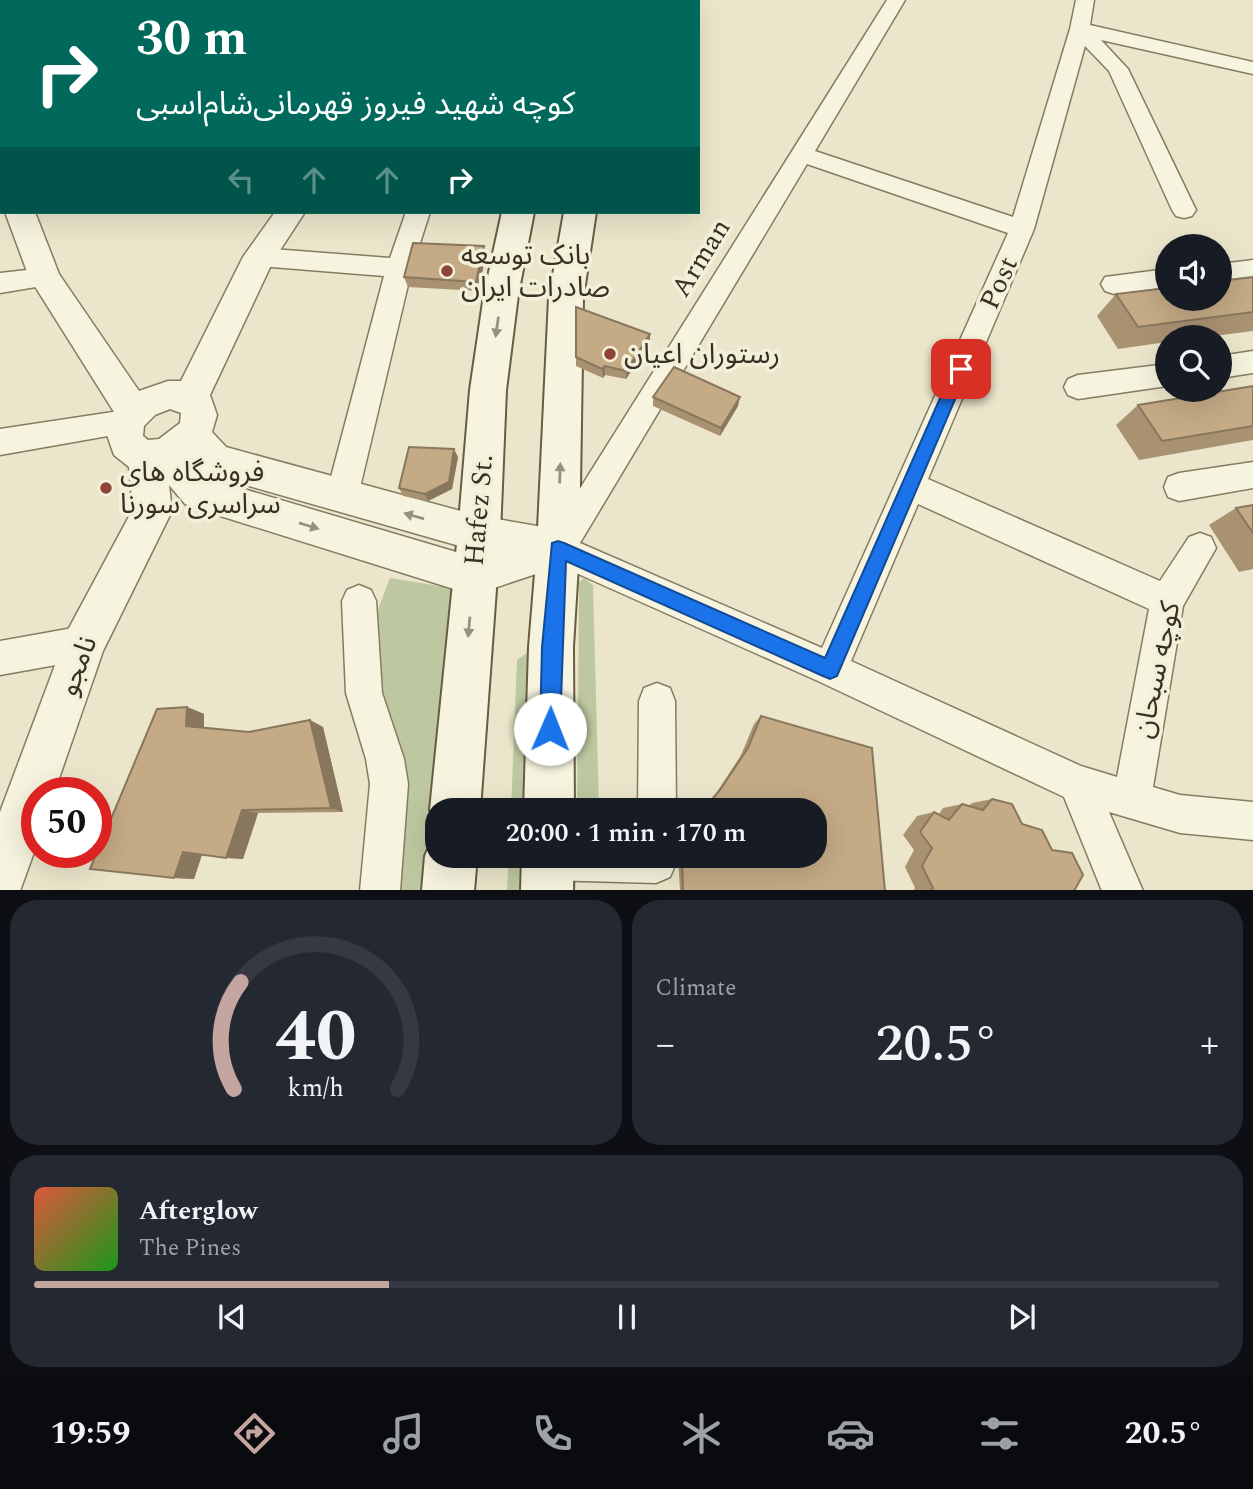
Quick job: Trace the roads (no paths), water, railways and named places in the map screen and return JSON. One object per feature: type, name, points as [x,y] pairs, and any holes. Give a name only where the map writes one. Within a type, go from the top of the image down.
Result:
[{"type":"main road","name":"Hafez St.","points":[[456,798],[479,534],[488,390],[501,295],[518,214]]},
{"type":"main road","points":[[549,798],[551,647],[558,549],[566,298],[580,214]]},
{"type":"main road","points":[[448,890],[450,868]]},
{"type":"street","name":"Arman","points":[[558,549],[896,0]]},
{"type":"street","name":"Post","points":[[830,669],[1023,229],[1080,29],[1085,0]]},
{"type":"street","points":[[1080,29],[1253,68]]},
{"type":"street","points":[[1080,29],[1118,69],[1184,209]]},
{"type":"street","points":[[802,155],[1023,229]]},
{"type":"street","points":[[24,214],[45,277],[159,429],[198,492],[474,576],[558,549]]},
{"type":"street","points":[[159,429],[258,257],[289,214]]},
{"type":"street","points":[[343,496],[399,268],[417,214]]},
{"type":"street","points":[[258,257],[399,268]]},
{"type":"street","points":[[1232,272],[1253,269]]},
{"type":"street","points":[[0,284],[45,277]]},
{"type":"street","points":[[1114,284],[1155,279]]},
{"type":"street","points":[[1232,365],[1253,362]]},
{"type":"street","points":[[1078,387],[1155,376]]},
{"type":"street","points":[[0,442],[159,429],[214,460],[479,534],[558,549],[830,669],[1077,784],[1180,814],[1253,821]]},
{"type":"street","name":"نامجو","points":[[1,876],[84,643],[153,511],[159,429]]},
{"type":"street","points":[[1179,487],[1253,475]]},
{"type":"street","points":[[909,485],[1167,601]]},
{"type":"street","name":"کوچه سبحان","points":[[1132,800],[1167,601],[1200,548]]},
{"type":"street","points":[[359,601],[364,693],[385,758],[389,784],[380,890]]},
{"type":"street","points":[[0,659],[84,643]]},
{"type":"street","points":[[656,798],[657,701]]},
{"type":"street","points":[[1077,784],[1123,890]]},
{"type":"place","name":"بانک توسعه صادرات ایران","points":[[447,271]]},
{"type":"place","name":"رستوران اعیان","points":[[610,354]]},
{"type":"place","name":"فروشگاه های سراسری سورنا","points":[[106,488]]}]
